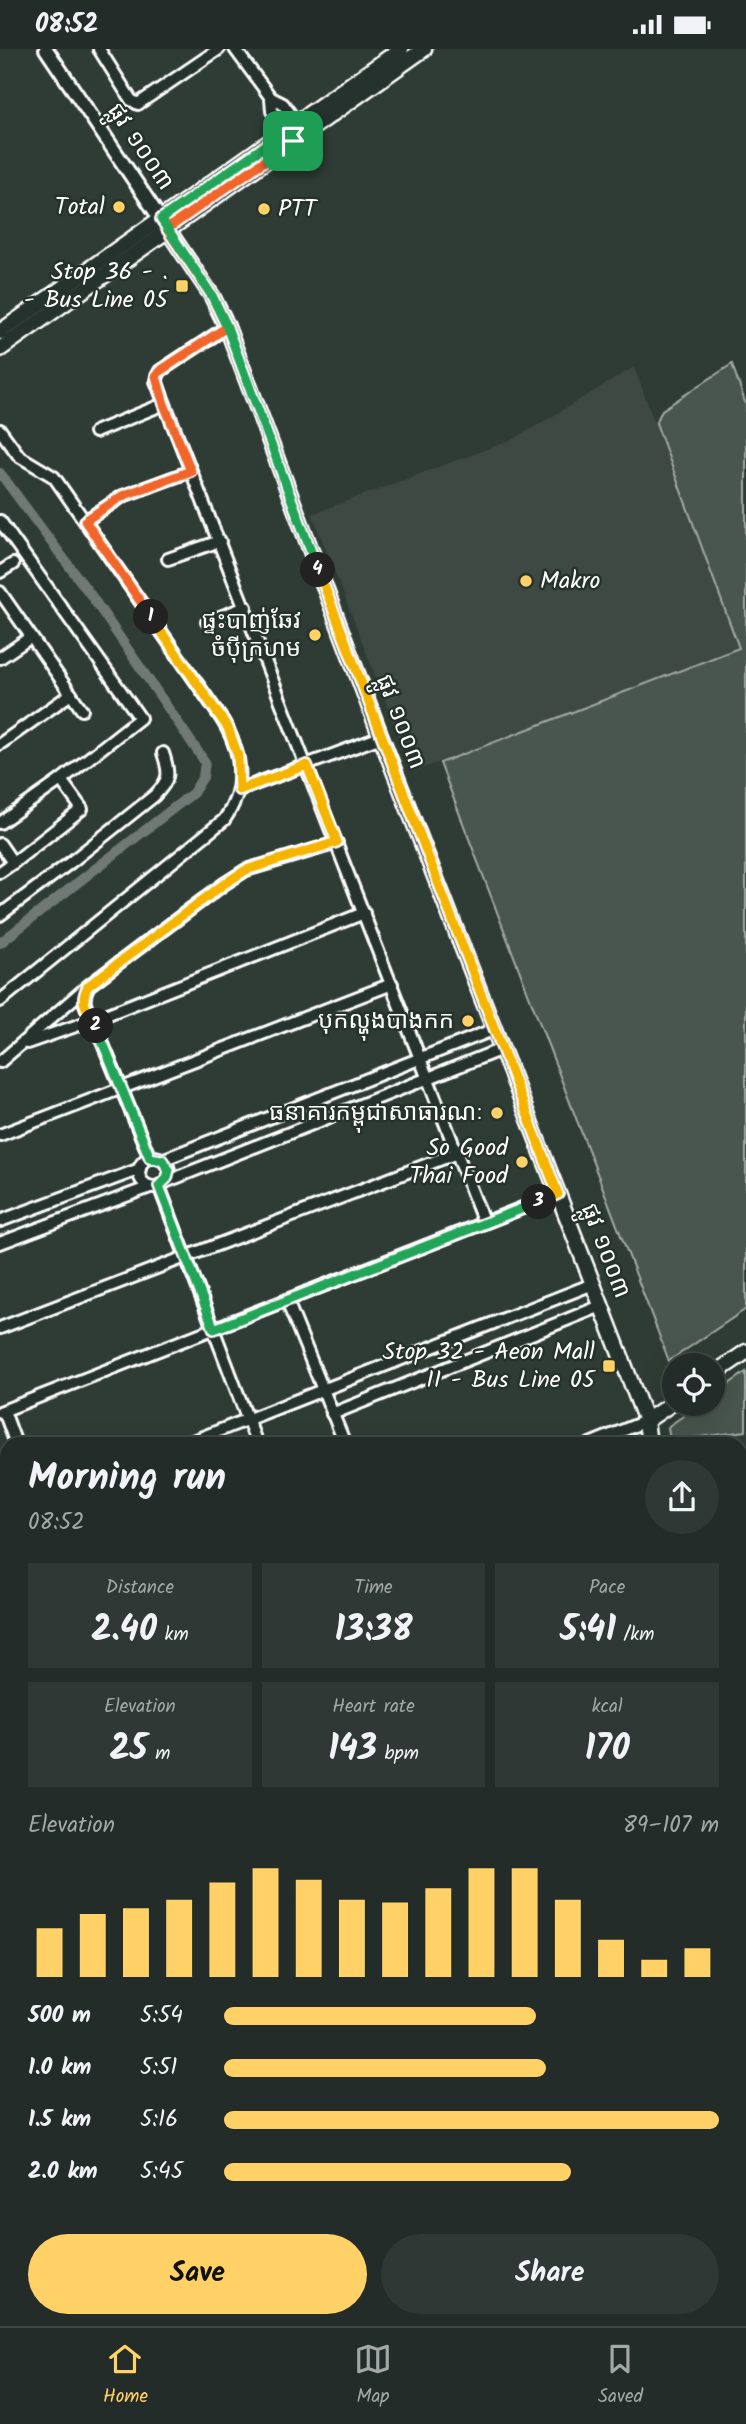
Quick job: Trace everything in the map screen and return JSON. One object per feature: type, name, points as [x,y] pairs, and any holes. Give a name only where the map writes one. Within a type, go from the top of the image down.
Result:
[{"type":"main road","points":[[295,132],[401,49]]},
{"type":"main road","points":[[0,332],[164,224],[295,132],[424,49]]},
{"type":"main road","points":[[0,349],[164,224]]},
{"type":"main road","name":"ផ្លូវ ១០០៣","points":[[164,224],[212,296],[227,327],[381,737],[646,1421],[648,1437]]},
{"type":"main road","points":[[725,1366],[746,1352]]},
{"type":"main road","points":[[646,1421],[662,1410]]},
{"type":"street","name":"ផ្លូវ ១០០៣","points":[[46,49],[164,224]]},
{"type":"street","points":[[99,49],[131,100],[138,104],[219,49]]},
{"type":"street","points":[[235,49],[271,98],[283,103],[295,132]]},
{"type":"street","points":[[227,327],[160,371],[156,381],[484,1223]]},
{"type":"street","points":[[95,432],[164,404]]},
{"type":"street","points":[[0,430],[19,456],[54,477],[228,728],[238,756],[239,790],[230,811],[209,834],[0,1001]]},
{"type":"street","points":[[85,521],[122,496],[191,471]]},
{"type":"street","points":[[0,521],[140,718],[61,780],[0,823]]},
{"type":"street","points":[[168,559],[220,541]]},
{"type":"street","points":[[0,572],[13,564]]},
{"type":"street","points":[[0,592],[82,710]]},
{"type":"street","points":[[206,622],[246,607]]},
{"type":"street","points":[[0,658],[31,637]]},
{"type":"street","points":[[0,744],[71,694]]},
{"type":"street","points":[[239,790],[381,737]]},
{"type":"street","points":[[0,915],[154,796],[164,785],[169,770],[163,753]]},
{"type":"street","points":[[0,872],[82,809],[61,780]]},
{"type":"street","points":[[0,1062],[88,986],[224,884],[246,870],[337,842]]},
{"type":"street","points":[[0,844],[13,863]]},
{"type":"street","points":[[22,1045],[93,1020],[364,913]]},
{"type":"street","points":[[0,1135],[392,984]]},
{"type":"street","points":[[88,986],[83,1002],[121,1089],[156,1159],[169,1170],[158,1185]]},
{"type":"street","points":[[254,1437],[158,1185],[140,1178],[142,1163],[495,1030]]},
{"type":"street","points":[[0,1243],[158,1185],[502,1049]]},
{"type":"street","points":[[0,1328],[457,1153]]},
{"type":"street","points":[[0,1221],[140,1169]]},
{"type":"street","points":[[13,1437],[2,1412],[558,1194]]},
{"type":"street","points":[[203,1437],[593,1285]]},
{"type":"street","points":[[287,1301],[342,1437]]},
{"type":"street","points":[[332,1413],[601,1306]]},
{"type":"street","points":[[379,1369],[388,1391]]},
{"type":"street","points":[[607,1437],[646,1421]]},
{"type":"shaded area","points":[[732,364],[746,405],[746,1309],[681,1353],[666,1353],[440,763],[739,648],[656,423],[662,410]]},
{"type":"shaded area","name":"Makro","points":[[634,367],[739,648],[413,772],[312,514],[514,439]]},
{"type":"shaded area","points":[[746,1372],[746,1431],[700,1437],[669,1437],[670,1425],[683,1416],[725,1416],[725,1387]]},
{"type":"waterway","points":[[0,473],[90,594],[205,762],[203,777],[193,793],[0,943]]},
{"type":"place","name":"Total","points":[[119,207]]},
{"type":"place","name":"PTT","points":[[264,209]]},
{"type":"place","name":"Stop 36 - . - Bus Line 05","points":[[182,286]]},
{"type":"place","name":"Makro","points":[[526,581]]},
{"type":"place","name":"ផ្ទះបាញ់ឆែវ ចំប៉ីក្រហម","points":[[315,635]]},
{"type":"place","name":"បុកល្ហុងបាងកក","points":[[468,1021]]},
{"type":"place","name":"ធនាគារកម្ពុជាសាធារណៈ","points":[[497,1113]]},
{"type":"place","name":"So Good Thai Food","points":[[522,1162]]},
{"type":"place","name":"Stop 32 - Aeon Mall II - Bus Line 05","points":[[609,1366]]},
{"type":"route","points":[[293,141],[167,229],[212,296],[227,327],[156,376],[164,404],[191,471],[122,496],[85,521],[228,728],[238,756],[239,790],[307,765],[337,842],[246,870],[88,986],[83,995],[83,1002],[150,1158],[162,1160],[169,1170],[165,1182],[159,1186],[214,1329],[558,1194],[379,732],[227,327],[212,296],[161,219],[286,131],[293,141]]}]
